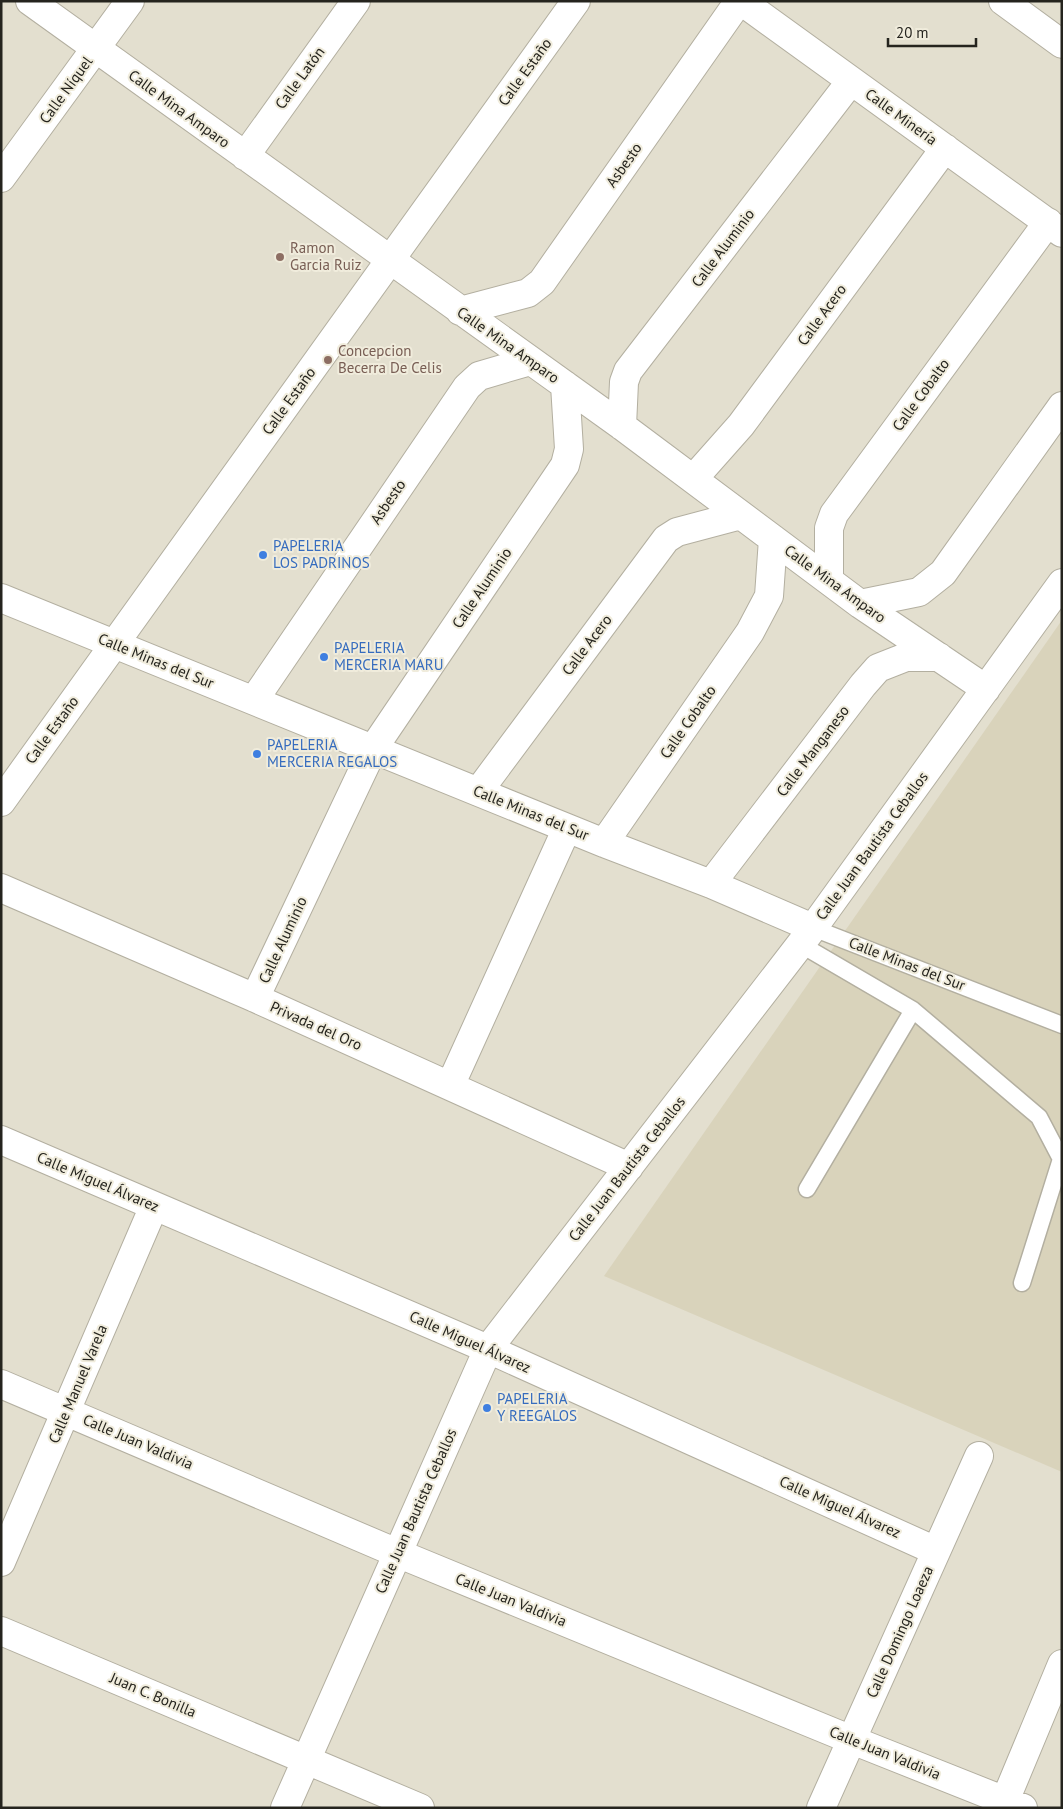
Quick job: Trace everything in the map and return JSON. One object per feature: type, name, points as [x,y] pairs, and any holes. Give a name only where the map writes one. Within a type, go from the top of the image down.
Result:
[{"type":"street","name":"Calle Mina Amparo","points":[[30,1],[694,478],[860,604],[986,689]]},
{"type":"street","name":"Calle Níquel","points":[[1,178],[10,147],[96,49],[130,1]]},
{"type":"street","name":"Calle Latón","points":[[245,156],[356,1]]},
{"type":"street","name":"Calle Estaño","points":[[1,802],[576,1]]},
{"type":"street","name":"Calle Minería","points":[[740,1],[1055,228]]},
{"type":"street","name":"Asbesto","points":[[460,311],[528,293],[542,282],[740,1]]},
{"type":"street","points":[[1003,1],[1062,44]]},
{"type":"street","name":"Calle Aluminio","points":[[622,426],[624,382],[628,371],[851,81]]},
{"type":"street","name":"Calle Acero","points":[[694,478],[741,425],[944,148]]},
{"type":"street","name":"Calle Cobalto","points":[[829,580],[829,528],[834,514],[1055,228]]},
{"type":"street","name":"Asbesto","points":[[254,700],[467,387],[479,376],[530,361]]},
{"type":"street","name":"Calle Aluminio","points":[[255,998],[373,749],[566,465],[569,449],[565,385]]},
{"type":"street","points":[[860,604],[919,592],[943,573],[1062,406]]},
{"type":"street","name":"Calle Acero","points":[[478,792],[666,539],[677,532],[741,515]]},
{"type":"street","name":"Calle Cobalto","points":[[604,843],[750,632],[769,596],[774,539]]},
{"type":"street","name":"Calle Juan Bautista Ceballos","points":[[285,1808],[488,1349],[807,936],[1062,583]]},
{"type":"street","name":"Calle Minas del Sur","points":[[1,598],[604,843],[711,884],[807,936]]},
{"type":"street","name":"Calle Manganeso","points":[[711,884],[878,668],[906,657],[938,658]]},
{"type":"street","points":[[450,1086],[567,828]]},
{"type":"street","name":"Privada del Oro","points":[[1,888],[255,998],[629,1167]]},
{"type":"street","name":"Calle Miguel Álvarez","points":[[1,1140],[488,1349],[936,1551]]},
{"type":"street","name":"Calle Manuel Varela","points":[[1,1562],[154,1206]]},
{"type":"street","name":"Calle Juan Valdivia","points":[[1,1384],[397,1553],[1010,1805]]},
{"type":"street","name":"Calle Domingo Loaeza","points":[[822,1808],[979,1456]]},
{"type":"street","name":"Juan C. Bonilla","points":[[1,1631],[420,1808]]},
{"type":"street","points":[[1010,1805],[1062,1664]]},
{"type":"lane","points":[[807,936],[912,1010],[1039,1117],[1061,1159],[1022,1282]]},
{"type":"lane","name":"Calle Minas del Sur","points":[[807,936],[1062,1025]]},
{"type":"lane","points":[[807,1189],[912,1010]]},
{"type":"shaded area","points":[[1062,620],[1062,1472],[604,1276]]},
{"type":"place","name":"Ramon Garcia Ruiz","points":[[280,257]]},
{"type":"place","name":"Concepcion Becerra De Celis","points":[[328,360]]},
{"type":"place","name":"PAPELERIA LOS PADRINOS","points":[[263,555]]},
{"type":"place","name":"PAPELERIA MERCERIA MARU","points":[[324,657]]},
{"type":"place","name":"PAPELERIA MERCERIA REGALOS","points":[[257,754]]},
{"type":"place","name":"PAPELERIA Y REEGALOS","points":[[487,1408]]}]
